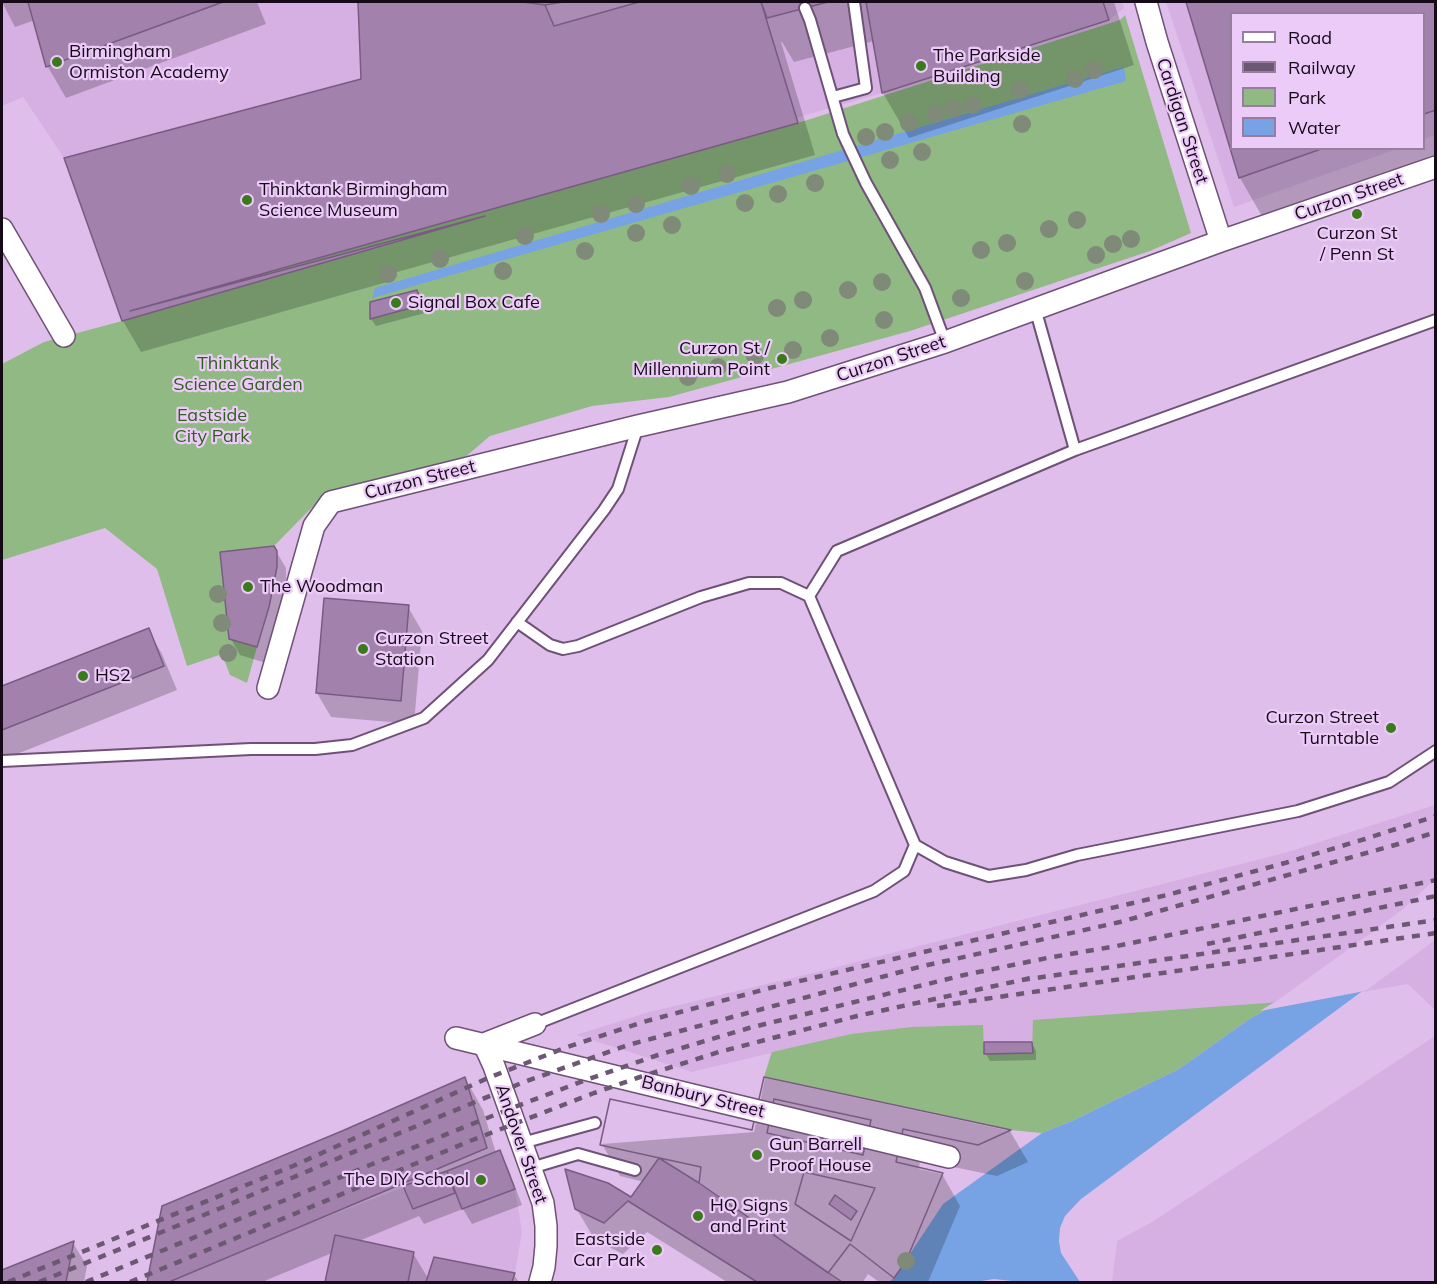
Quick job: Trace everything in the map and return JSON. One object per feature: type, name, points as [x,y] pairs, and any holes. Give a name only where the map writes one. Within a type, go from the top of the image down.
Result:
[{"type":"street","name":"Cardigan Street","points":[[1146,2],[1221,240]]},
{"type":"street","name":"Curzon Street","points":[[268,688],[314,526],[331,502],[638,426],[788,392],[945,342],[1221,240],[1436,167]]},
{"type":"street","points":[[2,229],[64,336]]},
{"type":"street","points":[[484,1044],[535,1024]]},
{"type":"street","name":"Banbury Street","points":[[456,1038],[950,1156]]},
{"type":"street","name":"Andover Street","points":[[484,1044],[543,1203],[546,1226],[544,1267],[540,1282]]},
{"type":"lane","points":[[833,97],[866,88],[854,2]]},
{"type":"lane","points":[[805,8],[843,134],[866,183],[925,288],[945,342]]},
{"type":"lane","points":[[1035,308],[1075,450]]},
{"type":"lane","points":[[809,596],[837,551],[1075,450],[1436,321]]},
{"type":"lane","points":[[2,761],[239,750],[315,749],[352,745],[424,718],[488,660],[566,561],[618,489],[638,426]]},
{"type":"lane","points":[[517,622],[550,645],[563,649],[578,646],[701,597],[748,583],[781,583],[809,596],[915,845],[945,862],[989,876],[1026,870],[1077,855],[1298,811],[1389,782],[1436,750]]},
{"type":"lane","points":[[535,1024],[874,891],[904,871],[915,845]]},
{"type":"lane","points":[[522,1143],[594,1123]]},
{"type":"lane","points":[[531,1168],[578,1154],[635,1170]]},
{"type":"shaded area","points":[[2,2],[1122,2],[1124,8],[1109,20],[882,93],[130,311],[64,158],[23,97],[2,106]]},
{"type":"shaded area","points":[[1166,2],[1435,2],[1435,135],[1425,139],[1425,12],[1230,12],[1230,150],[1394,150],[1234,207]]},
{"type":"shaded area","points":[[1435,805],[1435,1010],[1408,984],[1271,1008],[1042,1133],[1011,1130],[764,1077],[771,1053],[692,1072],[576,1035],[649,1012],[817,972],[1288,852]]},
{"type":"shaded area","points":[[1435,1036],[1435,1282],[1112,1282],[1117,1241],[1152,1222]]},
{"type":"shaded area","points":[[500,1150],[515,1189],[522,1232],[512,1282],[169,1282],[306,1225]]},
{"type":"green space","name":"Eastside City Park","points":[[1125,15],[1191,233],[1150,251],[910,331],[669,397],[592,406],[490,436],[464,458],[323,496],[274,546],[220,553],[229,639],[257,647],[247,683],[230,675],[222,654],[187,666],[157,569],[105,528],[2,560],[2,364],[44,342],[454,225],[130,311],[798,123],[1120,20]]},
{"type":"green space","points":[[1280,1002],[1248,1020],[1179,1069],[1072,1121],[1042,1133],[1011,1130],[764,1077],[772,1052],[851,1034],[912,1027],[983,1025],[984,1054],[1032,1053],[1033,1020]]},
{"type":"water","points":[[1124,67],[1126,81],[372,298],[375,288]]},
{"type":"water","points":[[1422,947],[1081,1199],[1065,1216],[1060,1228],[1059,1241],[1061,1253],[1080,1282],[1014,1282],[994,1279],[975,1282],[889,1282],[894,1278],[943,1204],[1042,1133],[1072,1121],[1179,1069],[1248,1020],[1280,1002]]},
{"type":"pier","points":[[1433,881],[1436,881],[1436,939],[1423,949],[1365,991],[1260,1011],[1403,909]]},
{"type":"building","points":[[28,2],[223,2],[46,67]]},
{"type":"building","points":[[358,2],[523,2],[545,5],[554,26],[639,2],[761,2],[798,123],[130,311],[485,216],[122,321],[64,158],[361,79]]},
{"type":"building","points":[[523,2],[563,2],[545,5]]},
{"type":"building","points":[[761,2],[828,2],[767,18]]},
{"type":"building","name":"The Parkside Building","points":[[866,2],[1103,2],[1109,20],[882,93]]},
{"type":"building","points":[[1186,2],[1436,2],[1436,110],[1425,114],[1425,12],[1230,12],[1230,148]]},
{"type":"building","points":[[1231,150],[1318,150],[1239,178]]},
{"type":"building","name":"Signal Box Cafe","points":[[417,290],[422,305],[370,319],[370,302]]},
{"type":"building","name":"The Woodman","points":[[274,546],[277,551],[277,567],[269,607],[257,647],[229,639],[220,552]]},
{"type":"building","name":"Curzon Street Station","points":[[324,598],[409,605],[401,701],[316,693]]},
{"type":"building","name":"HS2","points":[[149,628],[164,666],[2,730],[2,686]]},
{"type":"building","points":[[984,1042],[1032,1042],[1033,1053],[984,1054]]},
{"type":"building","points":[[465,1077],[487,1148],[169,1282],[147,1282],[162,1206]]},
{"type":"building","name":"Gun Barrell Proof House","points":[[764,1077],[1011,1130],[978,1145],[903,1129],[896,1162],[943,1173],[906,1261],[894,1278],[850,1244],[828,1273],[699,1183],[701,1167],[600,1145],[610,1099],[752,1130]],"holes":[[[774,1099],[871,1120],[863,1155],[767,1133]],[[804,1172],[875,1188],[851,1241],[795,1204]]]},
{"type":"building","name":"Gun Barrell Proof House","points":[[764,1077],[1011,1130],[978,1145],[903,1129],[896,1162],[943,1173],[906,1261],[894,1278],[850,1244],[828,1273],[699,1183],[701,1167],[600,1145],[610,1099],[752,1130]]},
{"type":"building","points":[[774,1099],[871,1120],[863,1155],[767,1133]]},
{"type":"building","name":"The DIY School","points":[[500,1150],[515,1189],[462,1209],[447,1171]]},
{"type":"building","name":"HQ Signs and Print","points":[[659,1158],[842,1282],[757,1282],[628,1201],[604,1223],[575,1209],[565,1169],[608,1183],[631,1197]]},
{"type":"building","points":[[447,1171],[455,1193],[413,1209],[403,1186]]},
{"type":"building","points":[[804,1172],[875,1188],[851,1241],[795,1204]]},
{"type":"building","points":[[835,1195],[857,1211],[851,1220],[829,1204]]},
{"type":"building","points":[[335,1235],[414,1252],[408,1282],[325,1282]]},
{"type":"building","points":[[74,1241],[66,1282],[2,1282],[2,1270]]},
{"type":"building","points":[[434,1257],[515,1273],[512,1282],[426,1282]]},
{"type":"railway","points":[[8,1282],[293,1166],[488,1078],[567,1047],[643,1022],[770,988],[1167,895],[1285,863],[1436,816]]},
{"type":"railway","points":[[39,1282],[524,1082],[628,1045],[919,967],[1120,922],[1436,832]]},
{"type":"railway","points":[[86,1282],[512,1108],[658,1055],[749,1028],[964,975],[1436,880]]},
{"type":"railway","points":[[1207,944],[1436,896]]},
{"type":"railway","points":[[1022,980],[1436,920]]},
{"type":"railway","points":[[937,1006],[1436,933]]},
{"type":"railway","points":[[130,1282],[470,1141],[640,1077],[719,1052],[857,1016],[1031,978]]},
{"type":"place","name":"Birmingham Ormiston Academy","points":[[57,62]]},
{"type":"place","name":"The Parkside Building","points":[[921,66]]},
{"type":"place","name":"Thinktank Birmingham Science Museum","points":[[247,200]]},
{"type":"place","name":"Curzon St / Penn St","points":[[1357,214]]},
{"type":"place","name":"Signal Box Cafe","points":[[396,303]]},
{"type":"place","name":"Curzon St / Millennium Point","points":[[782,359]]},
{"type":"place","name":"The Woodman","points":[[248,587]]},
{"type":"place","name":"Curzon Street Station","points":[[363,649]]},
{"type":"place","name":"HS2","points":[[83,676]]},
{"type":"place","name":"Curzon Street Turntable","points":[[1391,728]]},
{"type":"place","name":"Gun Barrell Proof House","points":[[757,1155]]},
{"type":"place","name":"The DIY School","points":[[481,1180]]},
{"type":"place","name":"HQ Signs and Print","points":[[698,1216]]},
{"type":"place","name":"Eastside Car Park","points":[[657,1250]]},
{"type":"park label","name":"Thinktank Science Garden","points":[[238,374]]}]
